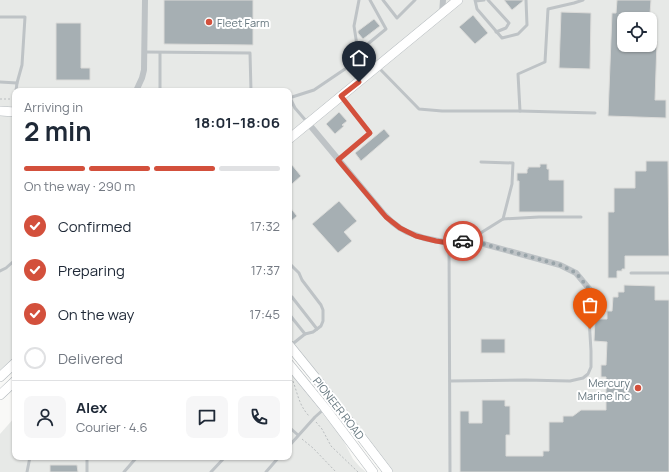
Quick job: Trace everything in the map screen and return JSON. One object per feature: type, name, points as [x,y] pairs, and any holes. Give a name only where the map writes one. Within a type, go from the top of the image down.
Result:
[{"type":"main road","points":[[292,136],[458,0]]},
{"type":"main road","points":[[0,111],[12,112]]},
{"type":"main road","name":"PIONEER ROAD","points":[[292,350],[334,400],[388,472]]},
{"type":"main road","points":[[0,377],[12,366]]},
{"type":"main road","name":"PIONEER ROAD","points":[[292,368],[325,408],[372,472]]},
{"type":"main road","points":[[0,395],[12,384]]},
{"type":"street","points":[[137,88],[142,78],[145,0]]},
{"type":"street","points":[[442,14],[443,0]]},
{"type":"street","points":[[308,123],[383,213],[404,230],[416,236],[449,243],[469,240],[560,265],[576,273],[591,291]]},
{"type":"lane","points":[[359,0],[354,26],[358,52],[386,29],[370,0]]},
{"type":"lane","points":[[383,0],[397,18],[415,0]]},
{"type":"lane","points":[[484,0],[475,1],[477,9],[502,38],[518,34],[527,25],[526,0]]},
{"type":"lane","points":[[488,0],[509,23],[506,28],[496,32]]},
{"type":"lane","points":[[520,111],[518,74],[544,62],[548,8],[583,0]]},
{"type":"lane","points":[[0,17],[25,17],[22,65],[16,88]]},
{"type":"lane","points":[[144,52],[250,53],[251,88]]},
{"type":"lane","points":[[160,52],[160,88]]},
{"type":"lane","points":[[377,66],[419,109],[442,111],[595,113]]},
{"type":"lane","points":[[292,97],[314,90],[345,69]]},
{"type":"lane","points":[[0,82],[17,83]]},
{"type":"lane","points":[[338,160],[370,133],[341,96]]},
{"type":"lane","points":[[292,102],[308,123]]},
{"type":"lane","points":[[481,162],[513,163],[512,184],[503,219]]},
{"type":"lane","points":[[469,240],[503,219],[581,217]]},
{"type":"lane","points":[[449,243],[450,472]]},
{"type":"lane","points":[[0,271],[12,263]]},
{"type":"lane","points":[[292,266],[321,305],[323,310],[322,324],[313,332],[305,334],[292,344]]},
{"type":"lane","points":[[631,273],[669,273]]},
{"type":"lane","points":[[450,381],[570,381],[583,378],[588,374],[591,367],[589,318],[591,291]]},
{"type":"lane","points":[[292,297],[317,329]]},
{"type":"lane","points":[[292,318],[305,334]]},
{"type":"lane","points":[[292,442],[313,419],[334,400]]},
{"type":"lane","points":[[292,430],[298,435]]},
{"type":"lane","points":[[27,472],[29,460]]},
{"type":"lane","points":[[87,460],[87,472]]},
{"type":"lane","points":[[124,472],[134,460]]},
{"type":"lane","points":[[211,472],[222,460]]},
{"type":"lane","points":[[266,472],[276,460]]},
{"type":"path","points":[[0,99],[12,99]]},
{"type":"path","points":[[292,380],[304,410],[322,429],[331,446],[358,472]]},
{"type":"path","points":[[298,435],[336,472]]},
{"type":"shaded area","points":[[0,0],[669,0],[669,472],[393,472],[337,397],[292,342],[292,88],[12,88],[12,366],[0,377]]},
{"type":"shaded area","points":[[292,375],[342,438],[353,459],[366,472],[0,472],[0,434],[12,420],[12,460],[292,460]]},
{"type":"building","name":"Fleet Farm","points":[[164,0],[253,0],[253,45],[164,44]]},
{"type":"building","points":[[504,0],[523,0],[523,1],[512,10]]},
{"type":"building","points":[[617,0],[651,0],[650,12],[617,12],[617,52],[657,52],[655,100],[666,100],[666,118],[608,116],[612,13],[616,13]]},
{"type":"building","points":[[561,12],[591,13],[590,69],[559,68]]},
{"type":"building","points":[[473,15],[488,33],[475,44],[459,27]]},
{"type":"building","points":[[374,19],[380,26],[363,39],[358,31]]},
{"type":"building","points":[[56,23],[81,23],[81,68],[90,68],[90,80],[56,80]]},
{"type":"building","points":[[339,112],[347,121],[335,134],[326,124]]},
{"type":"building","points":[[384,129],[390,136],[361,161],[355,153]]},
{"type":"building","points":[[646,161],[668,161],[669,256],[625,256],[625,269],[622,269],[622,271],[617,271],[617,278],[608,278],[608,212],[614,212],[614,188],[635,188],[635,171],[646,171]]},
{"type":"building","points":[[540,164],[547,164],[547,169],[549,169],[549,180],[564,180],[564,212],[519,212],[519,181],[517,181],[517,173],[527,173],[528,167],[540,167]]},
{"type":"building","points":[[292,165],[301,176],[292,184]]},
{"type":"building","points":[[339,201],[357,221],[344,232],[352,241],[338,253],[312,224]]},
{"type":"building","points":[[292,210],[297,216],[292,220]]},
{"type":"building","name":"Mercury Marine Inc","points":[[624,285],[655,286],[655,300],[669,300],[669,472],[460,472],[460,411],[469,411],[469,423],[482,423],[482,400],[505,400],[505,406],[510,406],[510,435],[506,435],[506,456],[543,456],[543,451],[549,451],[549,422],[563,422],[563,416],[573,416],[581,410],[606,410],[606,377],[601,377],[601,365],[606,365],[607,342],[594,341],[595,319],[607,319],[607,311],[612,311],[613,297],[618,297],[618,292],[624,292]]},
{"type":"building","points":[[481,339],[505,339],[505,353],[481,353]]},
{"type":"building","points":[[50,465],[77,465],[78,472],[50,472]]},
{"type":"way so far","points":[[463,241],[469,240],[560,265],[576,273],[591,291],[589,302],[590,329]]},
{"type":"place","name":"Fleet Farm","points":[[209,22]]},
{"type":"place","name":"Mercury Marine Inc","points":[[638,388]]},
{"type":"route","points":[[359,82],[341,96],[370,133],[338,160],[386,217],[400,228],[416,236],[436,241],[449,243],[463,241]]}]
